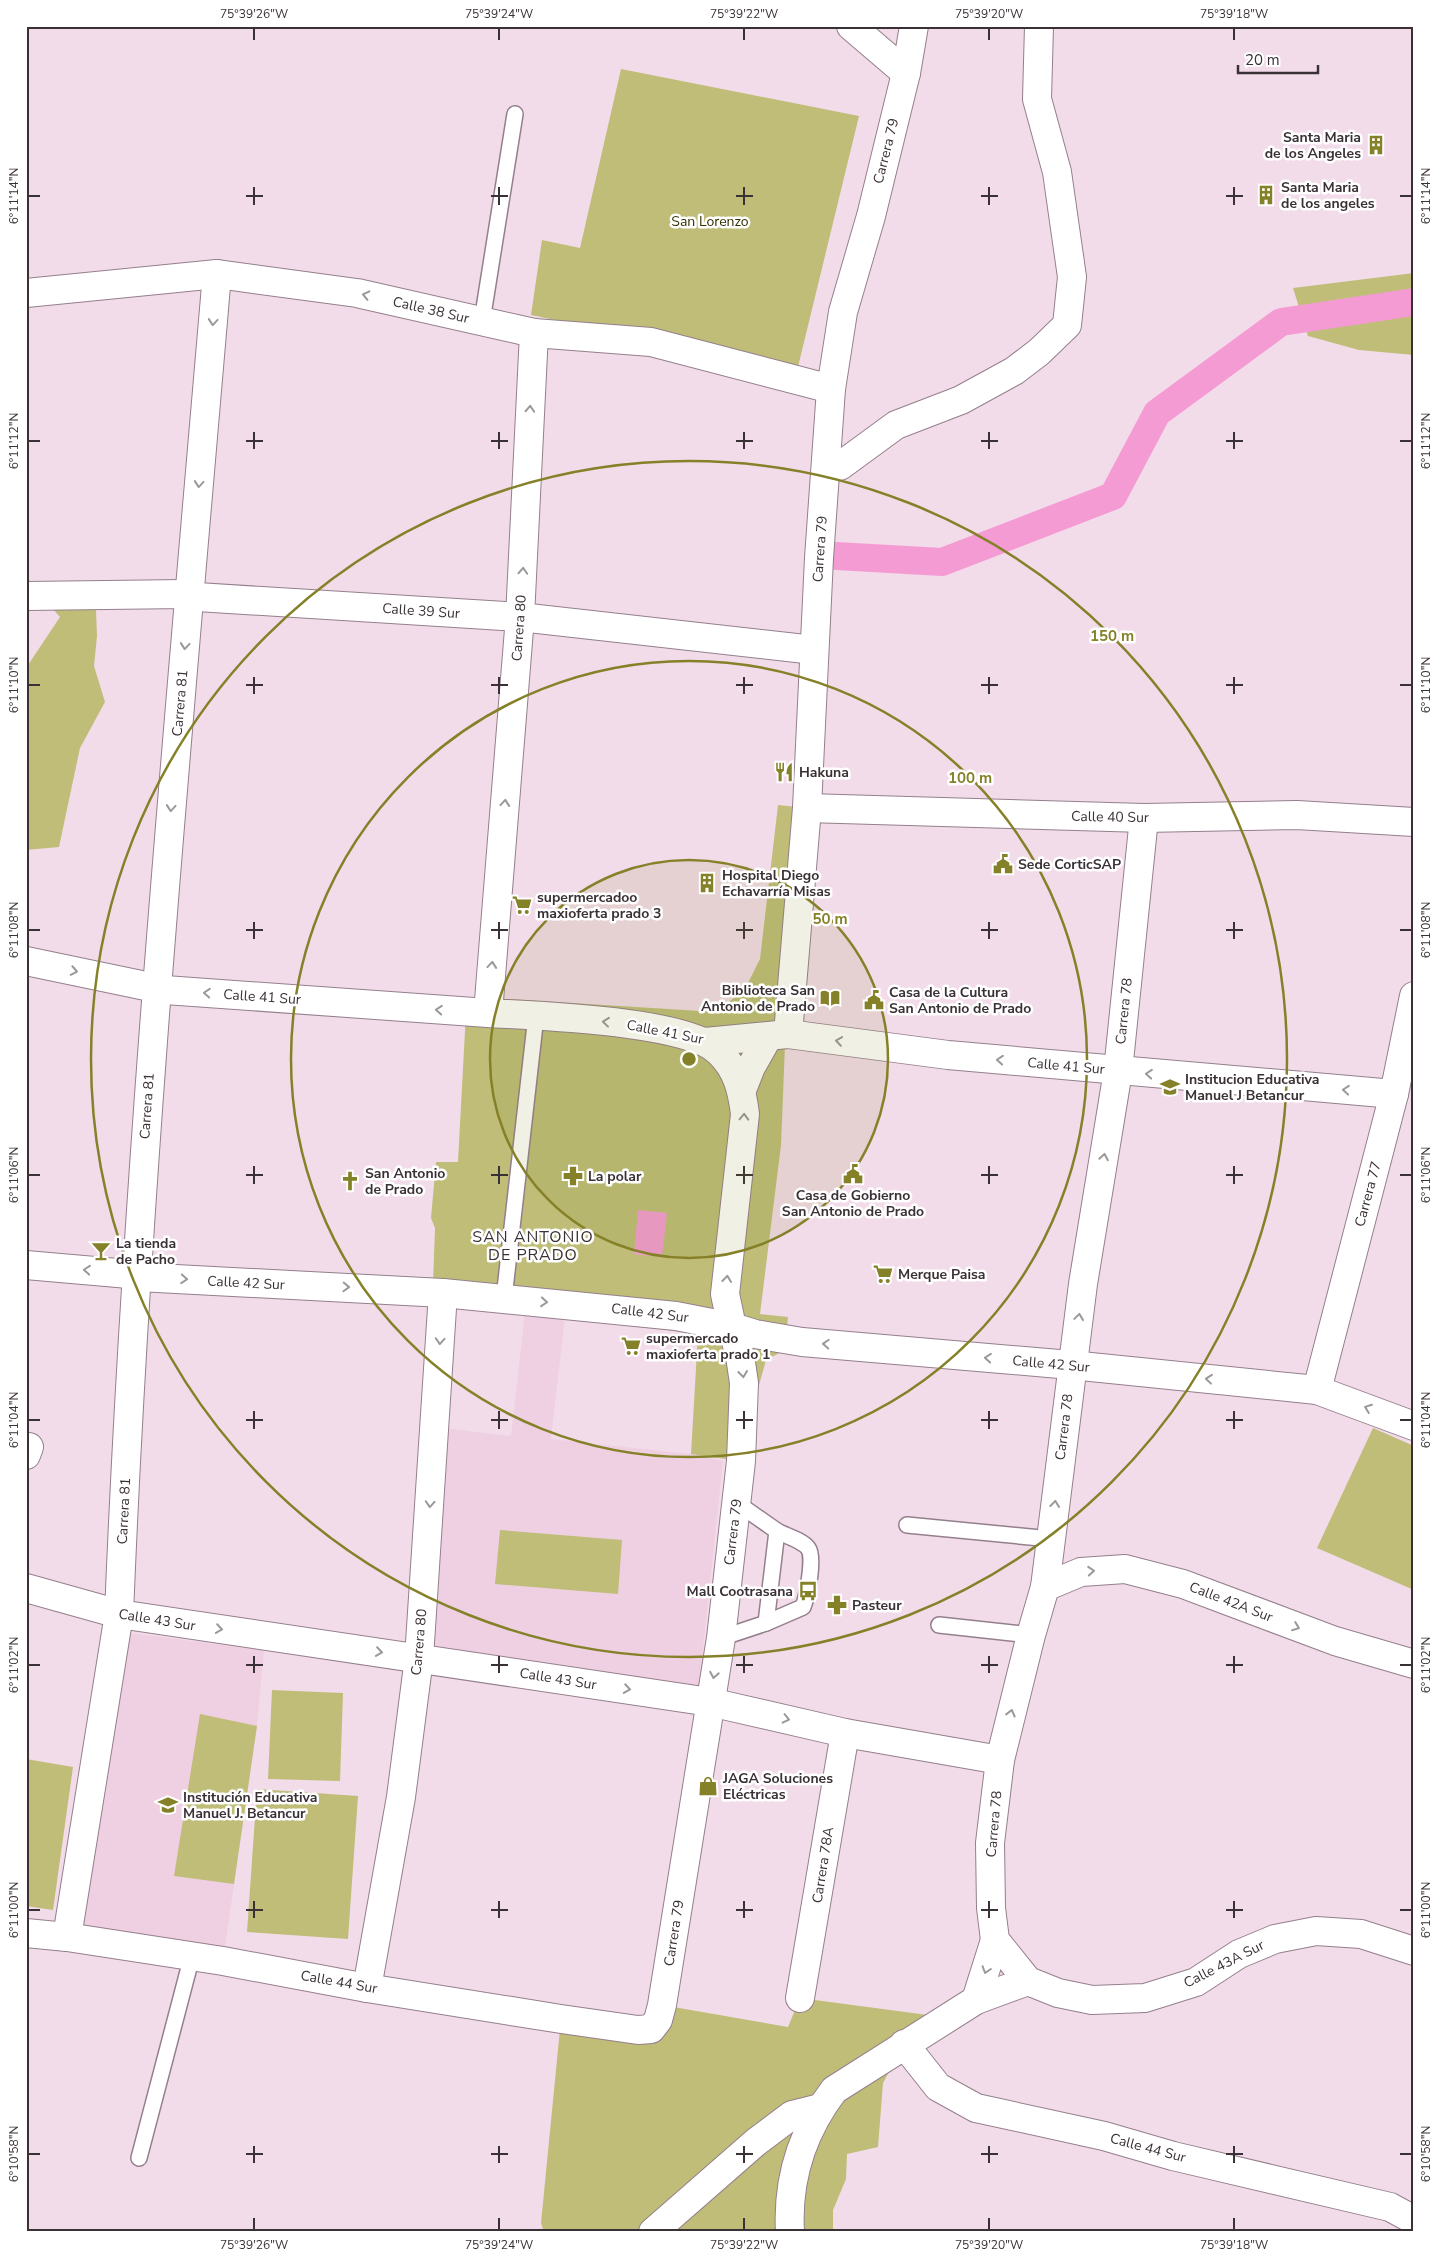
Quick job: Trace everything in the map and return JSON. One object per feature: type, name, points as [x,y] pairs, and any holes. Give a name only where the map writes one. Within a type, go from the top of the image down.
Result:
[{"type":"street","points":[[852,26],[906,72]]},
{"type":"street","name":"Carrera 79","points":[[742,1090],[751,1067],[778,1035],[807,808],[814,650],[831,389],[843,312],[871,216],[906,72],[914,26]]},
{"type":"street","points":[[826,467],[840,466],[896,425],[962,400],[1014,371],[1039,352],[1067,326],[1072,277],[1057,172],[1037,99],[1039,26]]},
{"type":"street","name":"Calle 38 Sur","points":[[26,293],[217,274],[357,293],[534,332],[650,342],[831,389]]},
{"type":"street","name":"Carrera 81","points":[[67,1937],[119,1614],[135,1276],[156,988],[217,274]]},
{"type":"street","name":"Carrera 80","points":[[488,1013],[520,617],[534,332]]},
{"type":"street","name":"Calle 39 Sur","points":[[26,596],[190,595],[520,617],[814,650]]},
{"type":"street","name":"Calle 40 Sur","points":[[807,808],[1144,818],[1297,815],[1414,822]]},
{"type":"street","name":"Carrera 78","points":[[976,2000],[995,1940],[990,1908],[990,1843],[1000,1760],[1045,1587],[1071,1366],[1118,1071],[1144,818]]},
{"type":"street","name":"Calle 41 Sur","points":[[26,961],[156,988],[606,1022],[668,1030],[705,1042],[778,1035],[948,1055],[1394,1094]]},
{"type":"street","name":"Carrera 77","points":[[1317,1390],[1394,1094],[1414,996]]},
{"type":"street","name":"Carrera 79","points":[[651,2029],[658,2020],[662,2005],[721,1638],[741,1461],[744,1383],[740,1356],[725,1294],[745,1114],[742,1090],[733,1070],[719,1052],[705,1042]]},
{"type":"street","name":"Calle 42 Sur","points":[[26,1265],[135,1276],[504,1298],[676,1316],[802,1342],[1317,1390],[1414,1426]]},
{"type":"street","name":"Carrera 80","points":[[367,1988],[401,1797],[419,1658],[443,1293]]},
{"type":"street","name":"Calle 42A Sur","points":[[1045,1587],[1081,1572],[1125,1569],[1183,1584],[1335,1641],[1414,1664]]},
{"type":"street","name":"Calle 43 Sur","points":[[26,1588],[119,1614],[710,1702],[846,1732],[1000,1760]]},
{"type":"street","name":"Carrera 78A","points":[[800,1998],[846,1732]]},
{"type":"street","name":"Calle 43A Sur","points":[[995,1940],[1028,1981],[1058,1993],[1092,2000],[1145,1998],[1196,1982],[1239,1954],[1275,1939],[1316,1931],[1361,1934],[1414,1951]]},
{"type":"street","name":"Calle 44 Sur","points":[[26,1933],[67,1937],[192,1956],[367,1988],[638,2030],[651,2029]]},
{"type":"street","points":[[790,2232],[792,2176],[815,2118],[834,2090],[976,2000],[1028,1981]]},
{"type":"street","name":"Calle 44 Sur","points":[[904,2044],[938,2087],[976,2108],[1104,2136],[1173,2156],[1390,2207],[1414,2220]]},
{"type":"street","points":[[653,2232],[756,2142],[792,2115],[815,2118]]},
{"type":"lane","points":[[482,321],[515,114]]},
{"type":"lane","points":[[504,1298],[536,1016]]},
{"type":"lane","points":[[721,1638],[766,1623],[803,1607],[806,1599],[810,1566],[810,1550],[803,1544],[777,1531],[736,1503]]},
{"type":"lane","points":[[907,1526],[1051,1539]]},
{"type":"lane","points":[[766,1623],[777,1531]]},
{"type":"lane","points":[[939,1625],[1031,1635]]},
{"type":"lane","points":[[139,2158],[192,1956]]},
{"type":"shaded area","points":[[638,1210],[667,1213],[662,1257],[634,1254]]},
{"type":"shaded area","points":[[525,1313],[565,1317],[551,1439],[691,1454],[723,1461],[699,1687],[428,1649],[435,1427],[511,1436]]},
{"type":"shaded area","name":"Institución Educativa Manuel J. Betancur","points":[[121,1632],[264,1650],[257,1726],[223,1961],[67,1937]]},
{"type":"green space","name":"San Lorenzo","points":[[621,69],[859,116],[797,371],[531,315],[542,240],[580,248]]},
{"type":"green space","points":[[1414,273],[1414,355],[1359,350],[1308,336],[1293,288]]},
{"type":"green space","points":[[75,595],[96,610],[97,636],[94,666],[105,702],[80,748],[59,847],[26,850],[26,668],[60,617],[45,600]]},
{"type":"green space","points":[[778,805],[807,808],[785,1045],[781,1145],[760,1314],[788,1317],[785,1350],[766,1360],[750,1418],[746,1462],[691,1454],[698,1334],[565,1317],[433,1283],[435,1228],[431,1218],[436,1162],[458,1162],[466,1012],[488,1013],[507,999],[716,1012],[745,989],[760,959]]},
{"type":"green space","points":[[1373,1428],[1414,1446],[1414,1590],[1317,1548]]},
{"type":"green space","points":[[500,1530],[622,1540],[618,1594],[495,1584]]},
{"type":"green space","points":[[272,1690],[343,1693],[340,1781],[268,1779]]},
{"type":"green space","points":[[200,1714],[257,1726],[234,1884],[174,1876]]},
{"type":"green space","points":[[26,1759],[73,1767],[53,1910],[26,1906]]},
{"type":"green space","points":[[257,1789],[358,1796],[348,1939],[247,1932]]},
{"type":"green space","points":[[995,1940],[976,2000],[904,2044],[883,2083],[878,2147],[847,2154],[846,2179],[833,2210],[833,2232],[544,2232],[541,2223],[561,2019],[638,2030],[662,2005],[788,2027],[800,1998],[935,2016],[964,1991]]},
{"type":"waterway","points":[[836,556],[942,562],[1113,496],[1157,413],[1281,322],[1414,302]]},
{"type":"place","name":"Santa Maria de los Angeles","points":[[1376,145]]},
{"type":"place","name":"Santa Maria de los angeles","points":[[1266,195]]},
{"type":"place","name":"Hakuna","points":[[784,772]]},
{"type":"place","name":"Sede CorticSAP","points":[[1003,864]]},
{"type":"place","name":"Hospital Diego Echavarría Misas","points":[[707,883]]},
{"type":"place","name":"supermercadoo maxioferta prado 3","points":[[522,905]]},
{"type":"place","name":"Biblioteca San Antonio de Prado","points":[[830,998]]},
{"type":"place","name":"Casa de la Cultura San Antonio de Prado","points":[[874,1000]]},
{"type":"place","name":"Institucion Educativa Manuel J Betancur","points":[[1170,1087]]},
{"type":"place","name":"Casa de Gobierno San Antonio de Prado","points":[[853,1174]]},
{"type":"place","name":"La polar","points":[[573,1176]]},
{"type":"place","name":"San Antonio de Prado","points":[[350,1181]]},
{"type":"place","name":"La tienda de Pacho","points":[[101,1251]]},
{"type":"place","name":"Merque Paisa","points":[[883,1274]]},
{"type":"place","name":"supermercado maxioferta prado 1","points":[[631,1346]]},
{"type":"place","name":"Mall Cootrasana","points":[[808,1591]]},
{"type":"place","name":"Pasteur","points":[[837,1605]]},
{"type":"place","name":"JAGA Soluciones Eléctricas","points":[[708,1786]]},
{"type":"place","name":"Institución Educativa Manuel J. Betancur","points":[[168,1805]]},
{"type":"district","name":"SAN ANTONIO DE PRADO","points":[[533,1246]]}]
